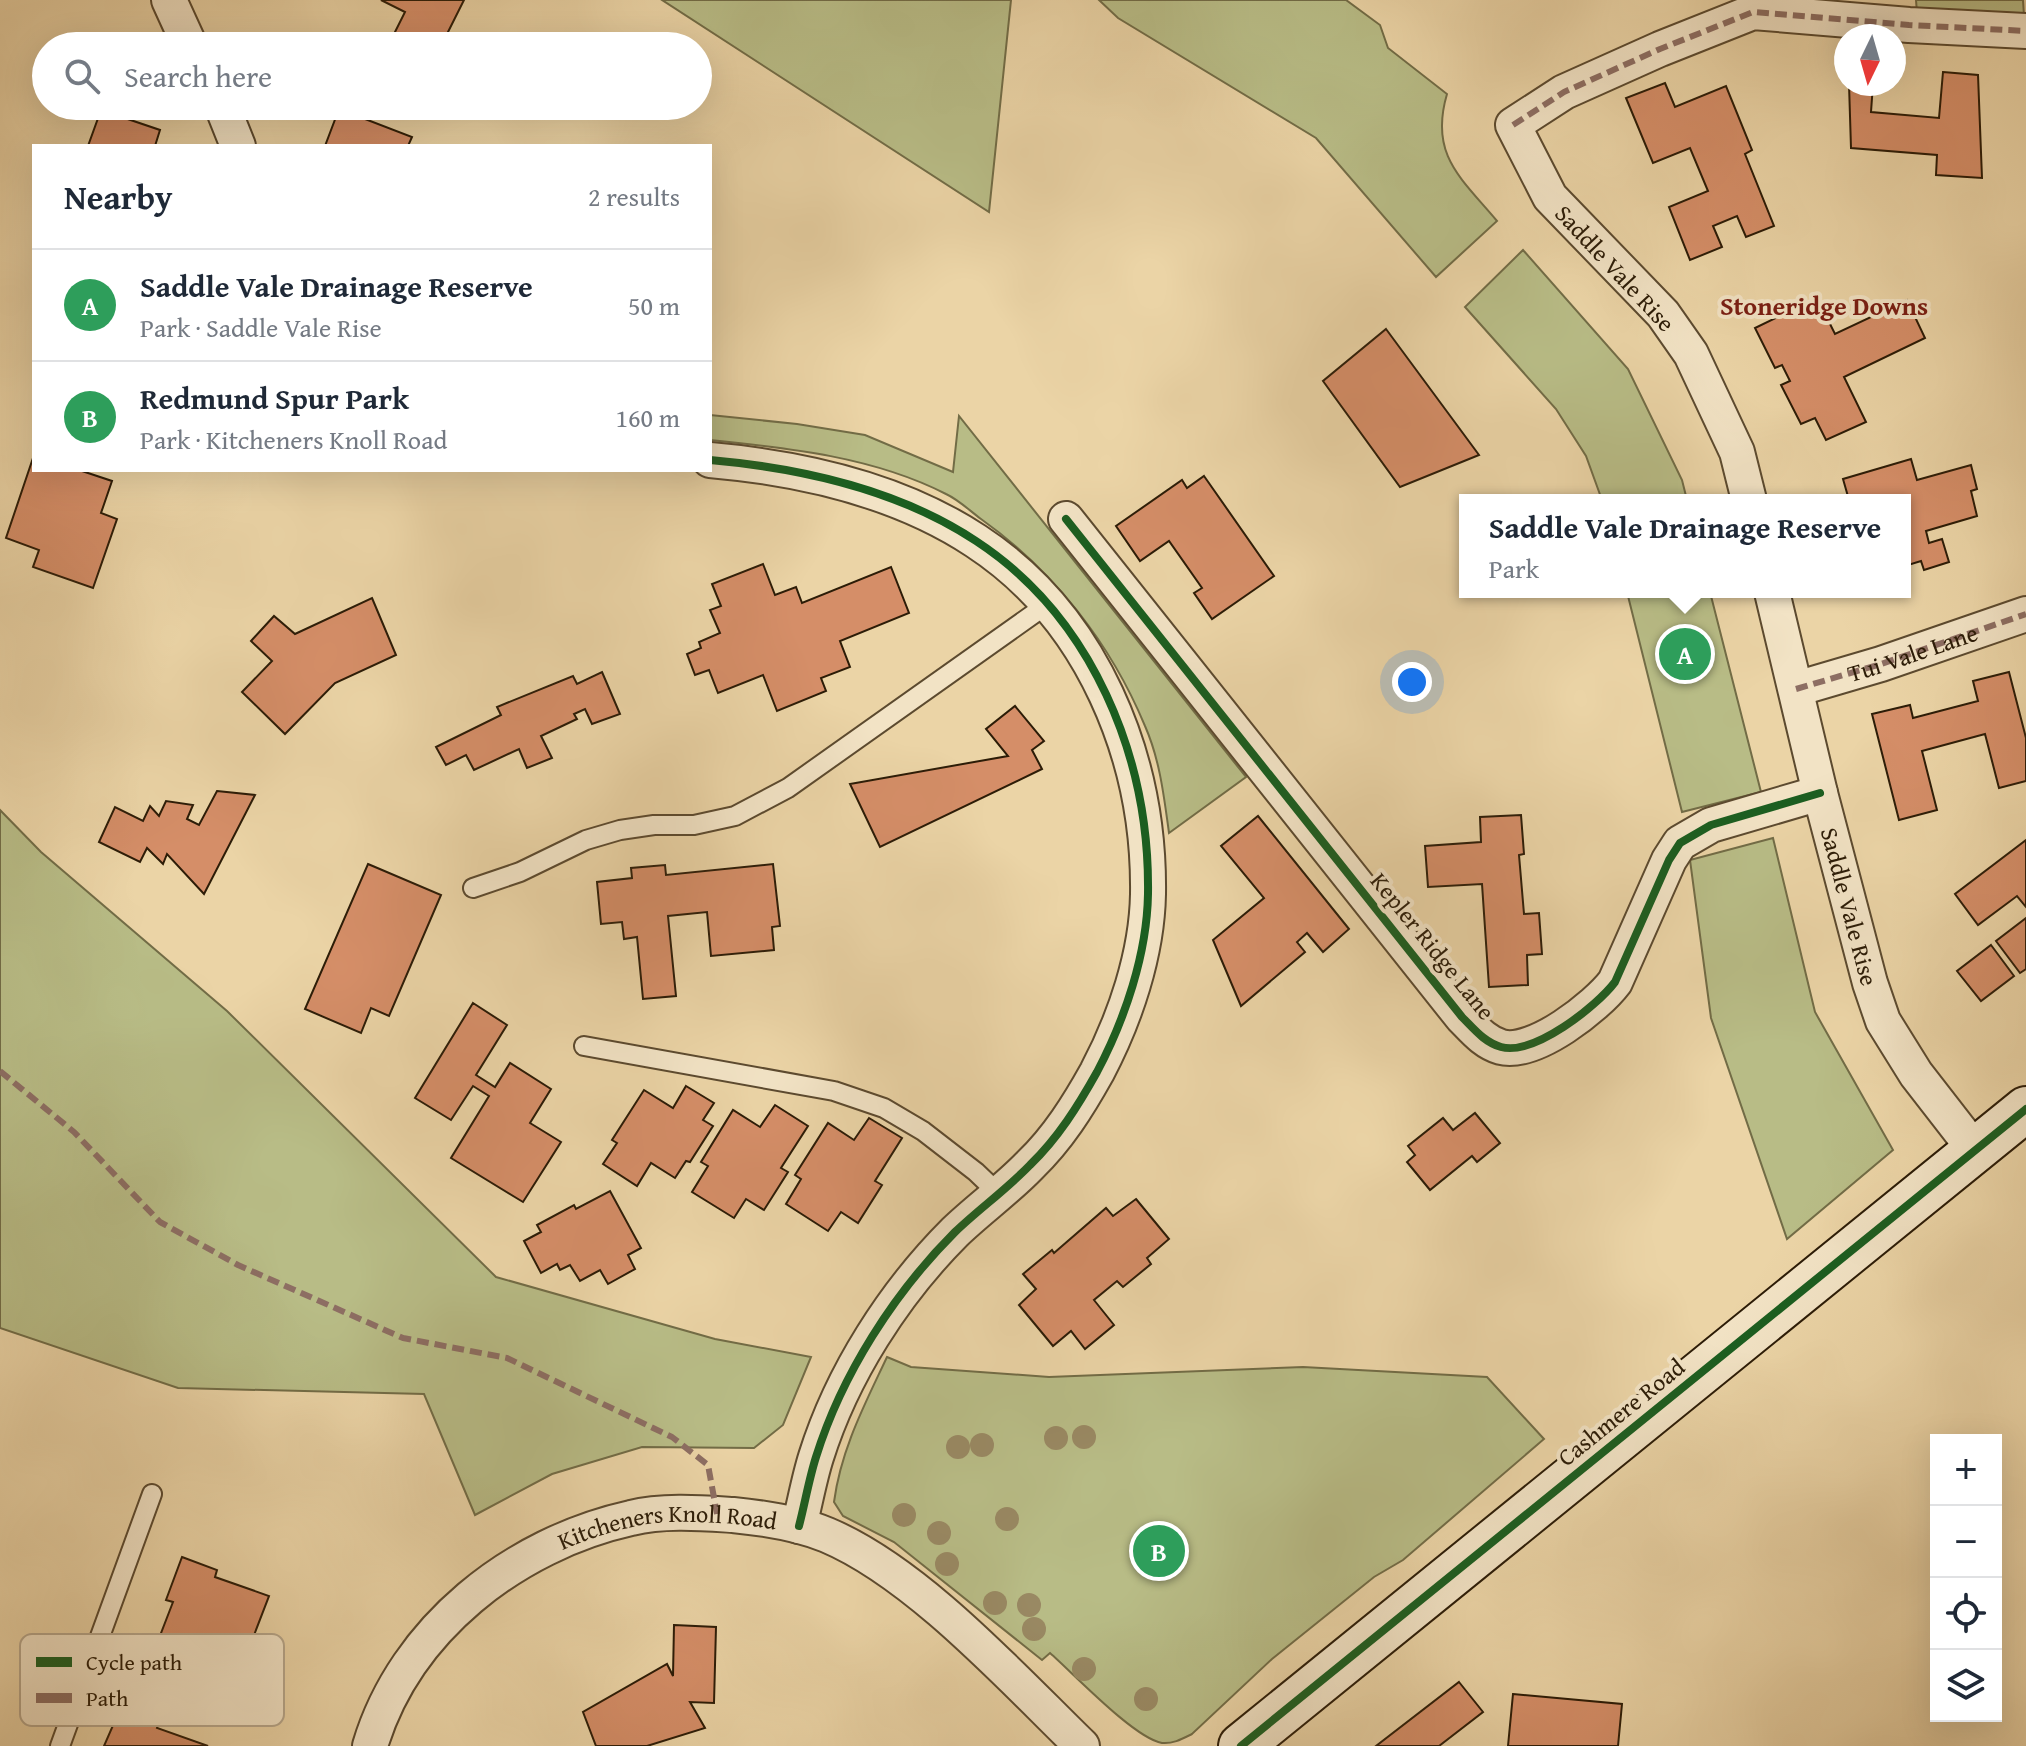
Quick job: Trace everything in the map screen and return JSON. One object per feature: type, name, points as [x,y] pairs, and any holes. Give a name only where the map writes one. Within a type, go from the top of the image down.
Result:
[{"type":"street","points":[[169,0],[184,32]]},
{"type":"street","name":"Saddle Vale Rise","points":[[1748,494],[1737,452],[1691,354],[1663,314],[1550,197],[1513,125],[1564,92],[1753,12],[2026,31]]},
{"type":"street","points":[[228,120],[237,144]]},
{"type":"street","points":[[712,460],[794,472],[864,489],[919,509],[976,541],[1018,574],[1049,603],[1092,664],[1112,707],[1140,797],[1148,895],[1143,941],[1117,1031],[1098,1070],[1057,1136],[956,1232],[915,1277],[856,1365],[816,1457],[799,1526]]},
{"type":"street","name":"Kepler Ridge Lane","points":[[1066,519],[1462,1017],[1482,1038],[1503,1047],[1522,1047],[1542,1038],[1604,998],[1615,982],[1669,860],[1680,843],[1711,825],[1820,793]]},
{"type":"street","name":"Saddle Vale Rise","points":[[1773,598],[1820,793],[1870,983],[1883,1021],[1916,1074],[1975,1150]]},
{"type":"street","name":"Tui Vale Lane","points":[[1796,689],[1881,664],[2026,614]]},
{"type":"street","name":"Cashmere Road","points":[[1241,1746],[2026,1109]]},
{"type":"street","name":"Kitcheners Knoll Road","points":[[370,1746],[388,1700],[439,1627],[465,1599],[502,1573],[544,1549],[586,1531],[633,1517],[717,1514],[762,1518],[799,1526],[827,1535],[852,1548],[901,1581],[980,1648],[1082,1746]]},
{"type":"lane","points":[[473,888],[520,872],[586,840],[620,830],[714,822],[759,805],[788,788],[1049,603]]},
{"type":"lane","points":[[584,1046],[834,1091],[884,1108],[923,1131],[999,1194]]},
{"type":"lane","points":[[101,1634],[152,1494]]},
{"type":"lane","points":[[60,1746],[67,1726]]},
{"type":"green space","points":[[662,0],[1011,0],[989,212],[712,32]]},
{"type":"green space","points":[[1099,0],[1346,0],[1380,25],[1388,48],[1447,94],[1442,134],[1445,150],[1461,178],[1497,221],[1436,277],[1316,138],[1118,18]]},
{"type":"green space","points":[[1916,0],[2023,0],[2024,16],[1917,13]]},
{"type":"green space","points":[[1523,250],[1628,369],[1682,480],[1686,494],[1600,494],[1586,456],[1556,409],[1465,307]]},
{"type":"green space","points":[[712,415],[865,435],[953,472],[959,416],[1246,777],[1169,833],[1154,752],[1131,696],[1078,611],[1033,562],[960,502],[918,481],[831,456],[712,440]]},
{"type":"green space","points":[[1628,598],[1712,598],[1761,792],[1682,812]]},
{"type":"green space","points":[[0,810],[41,852],[227,1011],[496,1277],[715,1339],[811,1357],[783,1425],[754,1448],[642,1447],[552,1474],[475,1515],[424,1394],[178,1388],[0,1328]]},
{"type":"green space","points":[[1773,838],[1815,1012],[1893,1150],[1787,1239],[1711,1018],[1690,860]]},
{"type":"green space","points":[[887,1357],[911,1367],[1049,1377],[1303,1367],[1487,1377],[1544,1439],[1403,1560],[1374,1577],[1272,1659],[1192,1734],[1174,1742],[1162,1743],[1150,1739],[1121,1718],[1050,1653],[1042,1660],[894,1542],[843,1516],[834,1502],[837,1482],[855,1427]]},
{"type":"building","points":[[381,0],[464,0],[448,32],[395,32],[405,12]]},
{"type":"building","points":[[1943,72],[1978,75],[1982,178],[1936,175],[1937,155],[1851,148],[1849,96],[1872,96],[1871,112],[1939,118]]},
{"type":"building","points":[[1665,83],[1675,107],[1726,86],[1752,150],[1745,154],[1774,226],[1746,237],[1737,216],[1713,226],[1722,247],[1690,260],[1669,207],[1708,191],[1690,148],[1653,163],[1626,98]]},
{"type":"building","points":[[97,120],[130,120],[160,130],[156,144],[89,144]]},
{"type":"building","points":[[335,120],[368,120],[412,137],[409,144],[326,144]]},
{"type":"building","points":[[1817,298],[1835,334],[1907,300],[1925,338],[1844,377],[1866,422],[1826,440],[1815,418],[1801,424],[1781,385],[1790,381],[1782,365],[1775,368],[1755,328]]},
{"type":"building","points":[[1386,329],[1479,455],[1400,487],[1323,381]]},
{"type":"building","points":[[1911,459],[1917,480],[1971,465],[1977,489],[1971,491],[1977,516],[1926,531],[1929,543],[1942,539],[1949,562],[1924,570],[1921,561],[1911,564],[1911,494],[1847,494],[1843,479]]},
{"type":"building","points":[[32,461],[32,472],[85,472],[112,481],[101,513],[117,519],[93,588],[33,567],[39,550],[6,538]]},
{"type":"building","points":[[1204,476],[1274,576],[1212,619],[1194,593],[1202,588],[1169,541],[1140,561],[1116,526],[1182,480],[1187,488]]},
{"type":"building","points":[[763,564],[775,595],[796,587],[802,603],[891,567],[909,613],[840,641],[850,667],[821,678],[826,691],[777,711],[763,675],[718,693],[709,670],[695,675],[687,654],[701,648],[699,642],[720,633],[710,610],[721,606],[712,584]]},
{"type":"building","points":[[372,598],[396,655],[335,683],[285,734],[242,692],[272,661],[251,641],[274,616],[295,634]]},
{"type":"building","points":[[602,672],[620,714],[592,724],[585,709],[574,714],[577,719],[541,736],[552,758],[527,768],[519,749],[474,770],[466,755],[446,765],[436,747],[501,715],[497,707],[573,676],[577,684]]},
{"type":"building","points":[[2009,672],[2026,738],[2026,781],[1999,788],[1985,734],[1922,751],[1937,810],[1899,820],[1872,714],[1910,705],[1913,718],[1978,701],[1973,681]]},
{"type":"building","points":[[1015,706],[1044,741],[1032,750],[1042,769],[880,847],[850,784],[1008,756],[986,729]]},
{"type":"building","points":[[217,791],[255,795],[204,894],[167,854],[163,864],[147,848],[140,862],[99,842],[115,807],[143,821],[150,806],[159,816],[166,801],[193,805],[187,819],[199,825]]},
{"type":"building","points":[[1521,815],[1524,854],[1519,855],[1524,914],[1539,913],[1542,954],[1527,955],[1528,985],[1489,987],[1482,884],[1428,887],[1425,846],[1481,842],[1480,817]]},
{"type":"building","points":[[1258,816],[1349,929],[1323,952],[1307,933],[1297,942],[1305,952],[1241,1006],[1213,940],[1264,898],[1221,846]]},
{"type":"building","points":[[2026,840],[2026,907],[2017,896],[1978,925],[1955,894]]},
{"type":"building","points":[[368,864],[441,895],[389,1016],[371,1008],[361,1033],[305,1009]]},
{"type":"building","points":[[773,864],[780,926],[772,927],[774,950],[711,956],[707,912],[668,916],[676,996],[643,999],[637,937],[624,939],[622,922],[601,924],[597,882],[632,878],[631,868],[665,865],[666,875]]},
{"type":"building","points":[[2026,918],[2026,969],[2020,973],[1996,941]]},
{"type":"building","points":[[1991,945],[2014,976],[1981,1001],[1957,971]]},
{"type":"building","points":[[473,1003],[507,1025],[476,1075],[495,1087],[510,1063],[551,1089],[530,1123],[561,1142],[523,1202],[451,1158],[489,1096],[473,1086],[451,1120],[415,1098]]},
{"type":"building","points":[[686,1086],[714,1103],[703,1120],[713,1126],[690,1162],[686,1161],[675,1178],[651,1163],[637,1186],[603,1164],[617,1143],[612,1140],[644,1090],[673,1108]]},
{"type":"building","points":[[775,1105],[808,1126],[781,1168],[788,1172],[764,1210],[746,1199],[734,1218],[692,1192],[708,1166],[701,1162],[733,1110],[760,1127]]},
{"type":"building","points":[[1475,1113],[1500,1143],[1477,1162],[1472,1156],[1430,1190],[1407,1162],[1415,1155],[1408,1146],[1443,1118],[1453,1130]]},
{"type":"building","points":[[869,1118],[902,1138],[875,1181],[882,1185],[858,1223],[841,1212],[828,1231],[786,1204],[801,1179],[795,1175],[828,1123],[854,1140]]},
{"type":"building","points":[[610,1191],[641,1248],[628,1255],[635,1269],[608,1284],[600,1270],[580,1281],[570,1265],[560,1270],[557,1264],[541,1273],[524,1241],[541,1232],[537,1225],[574,1205],[576,1209]]},
{"type":"building","points":[[1136,1199],[1169,1239],[1147,1258],[1151,1264],[1123,1287],[1117,1281],[1094,1300],[1114,1325],[1085,1349],[1071,1331],[1053,1346],[1019,1305],[1036,1289],[1023,1274],[1052,1250],[1054,1253],[1106,1208],[1113,1216]]},
{"type":"building","points":[[182,1557],[217,1570],[215,1577],[269,1596],[254,1634],[161,1634],[173,1602],[166,1600]]},
{"type":"building","points":[[674,1625],[716,1627],[714,1703],[690,1702],[705,1728],[647,1746],[596,1746],[583,1712],[667,1664],[673,1676]]},
{"type":"building","points":[[1459,1682],[1483,1712],[1439,1746],[1376,1746]]},
{"type":"building","points":[[1513,1694],[1622,1704],[1618,1746],[1508,1746]]},
{"type":"building","points":[[113,1726],[158,1726],[208,1746],[104,1746]]},
{"type":"marked path","points":[[1513,125],[1564,92],[1753,12],[2026,31]]},
{"type":"marked path","points":[[1796,689],[1881,664],[2026,614]]},
{"type":"marked path","points":[[0,1071],[74,1132],[160,1222],[238,1265],[403,1338],[507,1358],[672,1437],[708,1465],[717,1514]]},
{"type":"cycle path","points":[[712,460],[814,476],[882,495],[946,523],[1017,572],[1052,609],[1082,650],[1106,695],[1125,742],[1138,792],[1146,843],[1148,894],[1144,940],[1133,986],[1097,1072],[1050,1144],[955,1232],[911,1281],[872,1336],[827,1426],[799,1526]]},
{"type":"cycle path","points":[[1066,519],[1462,1017],[1495,1045],[1515,1048],[1547,1037],[1580,1015],[1606,992],[1615,982],[1669,860],[1680,843],[1711,825],[1820,793]]},
{"type":"cycle path","points":[[1241,1746],[2026,1109]]},
{"type":"place","name":"Saddle Vale Drainage Reserve","points":[[1685,654]]},
{"type":"place","name":"Redmund Spur Park","points":[[1159,1551]]},
{"type":"district","name":"Stoneridge Downs","points":[[1824,305]]}]
